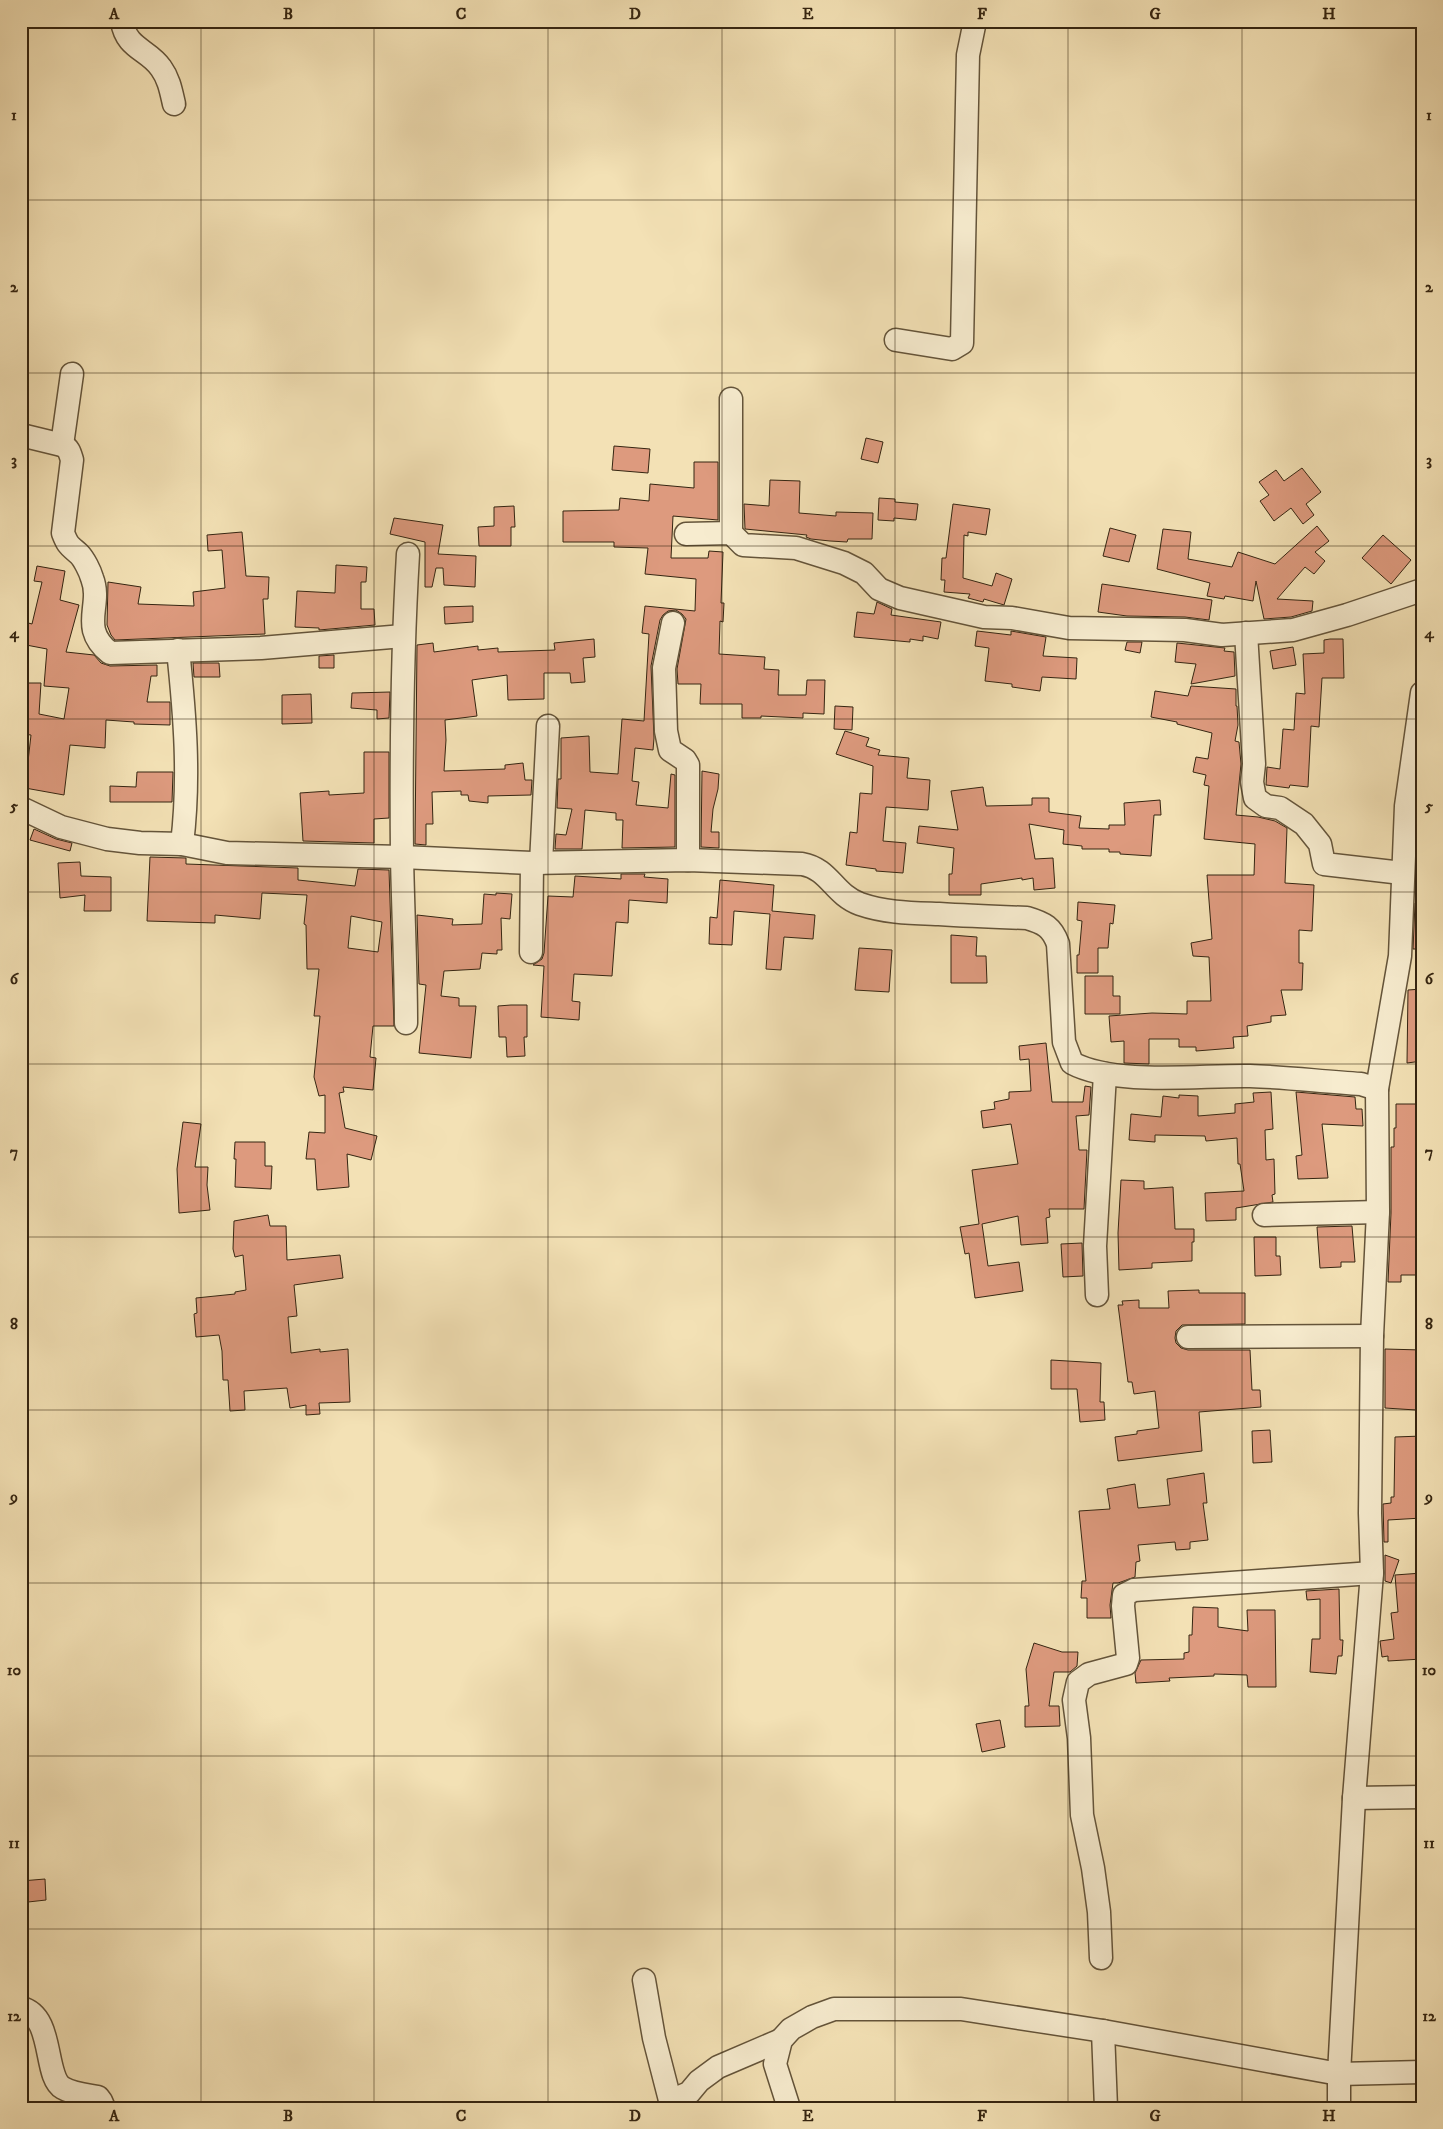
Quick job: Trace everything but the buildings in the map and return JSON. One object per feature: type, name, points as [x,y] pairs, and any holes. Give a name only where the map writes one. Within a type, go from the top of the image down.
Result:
[{"type":"street","points":[[122,21],[123,28],[130,42],[160,66],[169,82],[174,104]]},
{"type":"street","points":[[896,340],[952,348],[962,343],[968,55],[975,21]]},
{"type":"street","points":[[62,445],[72,374]]},
{"type":"street","points":[[731,399],[731,533],[743,545],[796,548],[844,563],[864,573],[879,589],[900,598],[984,617],[1012,618],[1069,628],[1185,630],[1222,634],[1293,630],[1347,615],[1422,590]]},
{"type":"street","points":[[21,435],[68,448],[72,460],[63,533],[72,550],[79,554],[94,583],[96,590],[92,623],[94,634],[110,653],[262,648],[403,636]]},
{"type":"street","points":[[686,534],[731,533]]},
{"type":"street","points":[[406,1023],[406,959],[402,857],[403,636],[408,554]]},
{"type":"street","points":[[673,623],[664,668],[666,731],[670,750],[685,760],[688,765],[688,860]]},
{"type":"street","points":[[1246,633],[1254,764],[1252,782],[1255,798],[1266,806],[1280,808],[1304,824],[1320,844],[1324,864],[1402,873]]},
{"type":"street","points":[[178,650],[186,729],[186,807],[182,844]]},
{"type":"street","points":[[1339,2108],[1339,2074],[1354,1798],[1372,1573],[1370,1513],[1372,1336],[1378,1212],[1377,1089],[1400,956],[1406,806],[1422,693]]},
{"type":"street","points":[[531,952],[548,726]]},
{"type":"street","points":[[21,808],[60,827],[107,839],[140,843],[182,844],[227,853],[402,857],[537,863],[688,860],[814,866],[849,900],[888,912],[1027,918],[1049,927],[1058,944],[1064,1042],[1072,1063],[1087,1071],[1129,1076],[1251,1076],[1361,1084],[1377,1089]]},
{"type":"street","points":[[1097,1295],[1095,1246],[1105,1074]]},
{"type":"street","points":[[1264,1215],[1378,1212]]},
{"type":"street","points":[[1188,1337],[1372,1336]]},
{"type":"street","points":[[1101,1958],[1098,1903],[1082,1815],[1074,1700],[1078,1682],[1083,1678],[1105,1669],[1126,1664],[1128,1658],[1123,1606],[1124,1595],[1134,1590],[1372,1573]]},
{"type":"street","points":[[1354,1798],[1422,1797]]},
{"type":"street","points":[[644,1980],[654,2038],[671,2104],[689,2093],[700,2081],[718,2067],[781,2040],[791,2029],[812,2017],[834,2009],[961,2009],[1103,2031],[1339,2074],[1422,2072]]},
{"type":"street","points":[[21,2008],[28,2010],[40,2026],[45,2038],[55,2081],[62,2088],[98,2098],[102,2101],[104,2108]]},
{"type":"street","points":[[1103,2031],[1106,2108]]},
{"type":"street","points":[[781,2040],[776,2064],[789,2108]]}]
